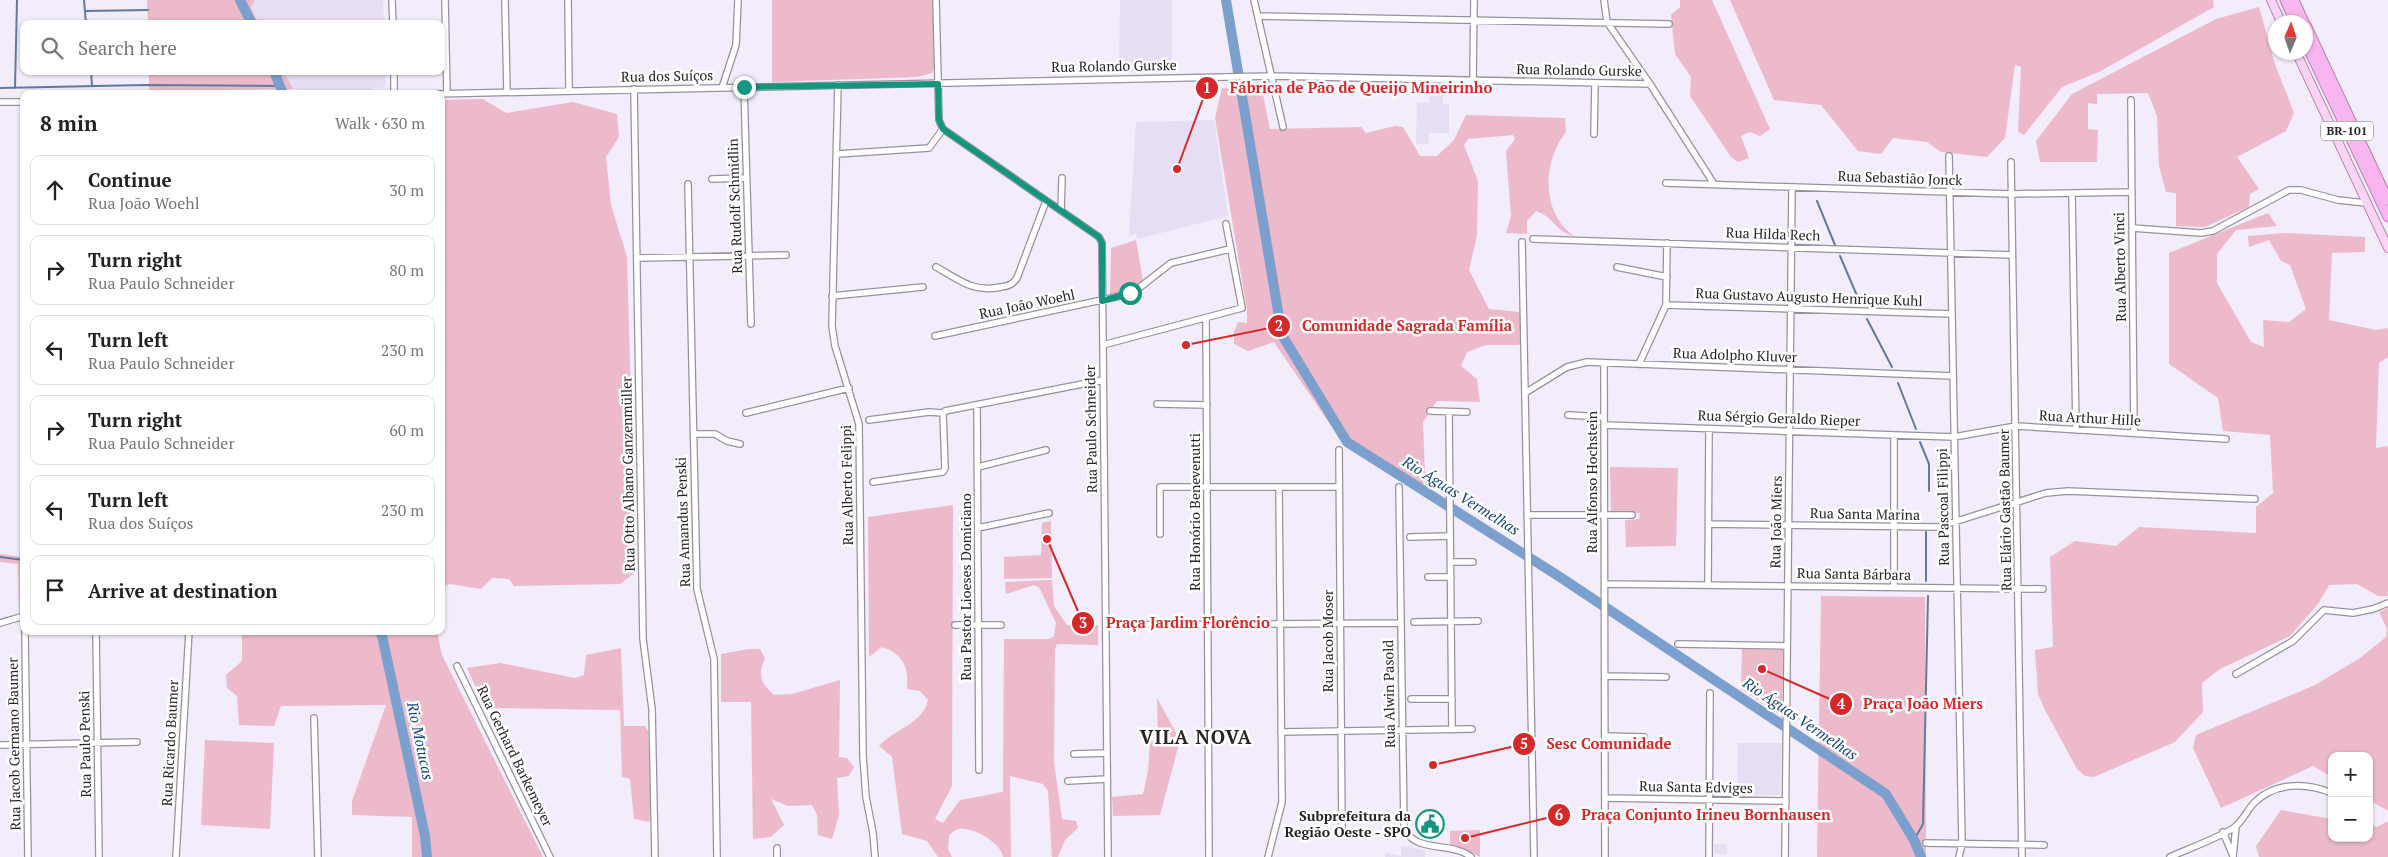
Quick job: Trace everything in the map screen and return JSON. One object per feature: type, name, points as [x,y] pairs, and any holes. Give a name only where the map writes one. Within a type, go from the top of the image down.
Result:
[{"type":"highway","points":[[2285,0],[2292,15]]},
{"type":"highway","name":"BR-101","points":[[2294,0],[2301,15]]},
{"type":"highway","name":"BR-101","points":[[2313,41],[2388,200]]},
{"type":"highway","name":"BR-101","points":[[2313,59],[2388,218]]},
{"type":"main road","points":[[2271,0],[2278,15]]},
{"type":"main road","points":[[2300,60],[2388,248]]},
{"type":"street","points":[[392,0],[393,20]]},
{"type":"street","points":[[445,0],[447,93]]},
{"type":"street","points":[[505,0],[507,92]]},
{"type":"street","points":[[568,0],[569,91]]},
{"type":"street","points":[[722,88],[736,45],[738,0]]},
{"type":"street","points":[[837,154],[929,148],[943,129],[939,120],[936,0]]},
{"type":"street","points":[[1254,0],[1283,127]]},
{"type":"street","points":[[1473,80],[1474,0]]},
{"type":"street","points":[[1604,0],[1607,22],[1650,84],[1714,184]]},
{"type":"street","points":[[1258,16],[1669,24]]},
{"type":"street","points":[[394,75],[394,90]]},
{"type":"street","name":"Rua Rolando Gurske","points":[[938,84],[1245,76],[1650,84]]},
{"type":"street","points":[[1594,134],[1595,83]]},
{"type":"street","name":"Rua dos Suíços","points":[[447,93],[938,84]]},
{"type":"street","name":"Rua Alberto Felippi","points":[[838,86],[832,336],[859,424],[863,756],[866,797],[873,832],[875,857]]},
{"type":"street","name":"Rua Rudolf Schmidlin","points":[[744,87],[751,324]]},
{"type":"street","name":"Rua Otto Albano Ganzenmüller","points":[[634,89],[638,258],[642,639],[652,709],[655,857]]},
{"type":"street","name":"Rua Alberto Vinci","points":[[2131,100],[2134,433]]},
{"type":"street","points":[[0,102],[20,102]]},
{"type":"street","name":"Rua Paulo Schneider","points":[[943,129],[1101,240],[1108,857]]},
{"type":"street","name":"Rua Pascoal Filippi","points":[[1949,156],[1962,844],[1960,857]]},
{"type":"street","name":"Rua Elário Gastão Baumer","points":[[2011,162],[2022,857]]},
{"type":"street","points":[[712,178],[746,178]]},
{"type":"street","points":[[1061,211],[1062,178]]},
{"type":"street","name":"Rua Sebastião Jonck","points":[[1666,183],[2011,194],[2132,192]]},
{"type":"street","name":"Rua Amandus Penski","points":[[688,184],[697,589],[712,648],[715,670],[717,857]]},
{"type":"street","name":"Rua João Miers","points":[[1785,857],[1792,187]]},
{"type":"street","points":[[2132,228],[2201,233],[2213,232],[2281,194],[2295,189],[2338,200],[2366,203]]},
{"type":"street","points":[[2072,194],[2076,430]]},
{"type":"street","points":[[936,267],[977,289],[987,290],[1012,284],[1017,278],[1046,201]]},
{"type":"street","points":[[1103,344],[1242,308],[1226,224]]},
{"type":"street","name":"Rua Hilda Rech","points":[[1533,239],[2012,254]]},
{"type":"street","points":[[1522,242],[1534,857]]},
{"type":"street","points":[[1639,364],[1666,306],[1667,244]]},
{"type":"street","name":"Rua João Woehl","points":[[936,336],[1102,301],[1135,291],[1171,263],[1230,248]]},
{"type":"street","points":[[638,258],[786,255]]},
{"type":"street","points":[[1617,267],[1667,277]]},
{"type":"street","points":[[832,296],[923,286]]},
{"type":"street","name":"Rua Gustavo Augusto Henrique Kuhl","points":[[1666,306],[1952,314]]},
{"type":"street","name":"Rua Honório Benevenutti","points":[[1206,318],[1209,857]]},
{"type":"street","name":"Rua Adolpho Kluver","points":[[1525,393],[1567,366],[1579,363],[1953,376]]},
{"type":"street","name":"Rua Alfonso Hochstein","points":[[1604,363],[1605,857]]},
{"type":"street","points":[[869,420],[929,412],[944,412],[1103,380]]},
{"type":"street","points":[[746,413],[849,388]]},
{"type":"street","points":[[1157,404],[1207,404]]},
{"type":"street","name":"Rua Pastor Lioeses Domiciano","points":[[977,405],[979,770]]},
{"type":"street","points":[[1430,411],[1467,412]]},
{"type":"street","points":[[873,482],[943,472],[945,468],[944,412]]},
{"type":"street","points":[[1449,412],[1452,730]]},
{"type":"street","points":[[1568,416],[1604,417]]},
{"type":"street","name":"Rua Sérgio Geraldo Rieper","points":[[1604,425],[1954,437]]},
{"type":"street","name":"Rua Arthur Hille","points":[[1954,437],[2016,426],[2226,439]]},
{"type":"street","points":[[1708,585],[1709,428]]},
{"type":"street","points":[[694,434],[715,434],[727,442],[740,444]]},
{"type":"street","points":[[1894,435],[1894,587]]},
{"type":"street","points":[[978,467],[1046,450]]},
{"type":"street","name":"Rua Jacob Moser","points":[[1339,450],[1342,831]]},
{"type":"street","points":[[1160,534],[1160,487],[1339,487]]},
{"type":"street","points":[[1268,857],[1282,802],[1279,487]]},
{"type":"street","name":"Rua Alwin Pasold","points":[[1399,487],[1402,730],[1404,820],[1406,832],[1418,842],[1470,856]]},
{"type":"street","name":"Rua Santa Marina","points":[[1709,524],[1938,527],[2046,493],[2068,490],[2255,500]]},
{"type":"street","points":[[978,528],[1049,514]]},
{"type":"street","points":[[1527,515],[1632,515]]},
{"type":"street","points":[[1410,536],[1450,536]]},
{"type":"street","points":[[1451,562],[1473,562]]},
{"type":"street","points":[[1428,578],[1451,577]]},
{"type":"street","name":"Rua Santa Bárbara","points":[[1605,584],[2043,589]]},
{"type":"street","points":[[2236,674],[2293,642],[2324,610],[2353,613],[2373,609],[2388,603]]},
{"type":"street","points":[[0,623],[20,617]]},
{"type":"street","points":[[1414,622],[1478,621]]},
{"type":"street","points":[[1106,625],[1401,623]]},
{"type":"street","points":[[955,624],[1001,625]]},
{"type":"street","name":"Rua Jacob Germano Baumer","points":[[25,635],[28,857]]},
{"type":"street","name":"Rua Paulo Penski","points":[[96,635],[99,857]]},
{"type":"street","name":"Rua Ricardo Baumer","points":[[176,857],[189,635]]},
{"type":"street","points":[[1678,644],[1787,646]]},
{"type":"street","name":"Rua Gerhard Barkemeyer","points":[[457,666],[550,857]]},
{"type":"street","points":[[1605,676],[1666,677]]},
{"type":"street","points":[[1709,857],[1710,693]]},
{"type":"street","points":[[1411,699],[1452,699]]},
{"type":"street","points":[[314,718],[318,857]]},
{"type":"street","points":[[1281,732],[1472,729]]},
{"type":"street","points":[[1605,736],[1644,737]]},
{"type":"street","points":[[0,745],[137,742]]},
{"type":"street","points":[[1074,754],[1107,753]]},
{"type":"street","points":[[1068,781],[1107,779]]},
{"type":"street","points":[[2170,857],[2236,826],[2254,803],[2273,790],[2298,785],[2311,786],[2328,792]]},
{"type":"street","name":"Rua Santa Edviges","points":[[1605,798],[1786,801]]},
{"type":"street","points":[[2233,857],[2236,826]]},
{"type":"street","points":[[2223,832],[2233,857]]},
{"type":"street","points":[[1926,843],[2044,846]]},
{"type":"street","points":[[777,848],[777,857]]},
{"type":"street","points":[[2185,850],[2188,857]]},
{"type":"shaded area","points":[[147,0],[255,0],[251,7],[257,20],[148,20]]},
{"type":"shaded area","points":[[255,0],[383,0],[384,20],[257,20],[251,7]]},
{"type":"shaded area","points":[[772,0],[934,0],[935,65],[932,73],[917,77],[772,82]]},
{"type":"shaded area","points":[[1120,0],[1172,0],[1172,73],[1119,72]]},
{"type":"shaded area","points":[[1680,0],[1712,0],[1770,129],[1760,136],[1750,132],[1741,136],[1749,158],[1738,162],[1731,157],[1690,96],[1691,77],[1675,54],[1671,15],[1680,7]]},
{"type":"shaded area","points":[[1730,0],[2213,0],[2214,7],[2099,72],[2062,87],[2024,135],[2018,132],[2021,67],[2015,65],[2005,138],[1987,157],[1941,152],[1927,142],[1893,138],[1881,154],[1858,151],[1821,105],[1774,100]]},
{"type":"shaded area","points":[[2259,7],[2268,39],[2268,60],[2274,60],[2294,113],[2286,131],[2237,157],[2259,189],[2250,194],[2249,207],[2205,227],[2176,226],[2176,193],[2166,192],[2159,166],[2157,116],[2148,93],[2097,94],[2097,104],[2088,103],[2088,129],[2098,130],[2097,162],[2040,162],[2036,141],[2072,94],[2216,19]]},
{"type":"shaded area","points":[[149,75],[286,75],[293,89],[221,90],[149,90]]},
{"type":"shaded area","points":[[286,75],[385,75],[386,84],[383,88],[376,87],[372,90],[293,89]]},
{"type":"shaded area","points":[[1222,88],[1262,90],[1270,129],[1361,127],[1366,133],[1395,126],[1403,127],[1420,156],[1437,156],[1454,140],[1466,115],[1565,118],[1566,132],[1552,158],[1549,172],[1549,187],[1555,214],[1563,226],[1574,236],[1562,231],[1548,217],[1536,211],[1527,221],[1527,234],[1506,233],[1511,216],[1506,151],[1515,139],[1513,135],[1468,139],[1464,145],[1478,181],[1477,235],[1469,270],[1489,309],[1520,312],[1521,341],[1519,345],[1486,345],[1467,352],[1461,366],[1477,379],[1480,402],[1437,401],[1423,422],[1425,473],[1422,474],[1425,495],[1340,439],[1274,342],[1248,351],[1234,344],[1234,332],[1238,322],[1247,323],[1247,310],[1215,118]]},
{"type":"shaded area","points":[[1429,94],[1443,94],[1443,104],[1449,104],[1449,133],[1429,133],[1428,144],[1416,144],[1417,102],[1429,103]]},
{"type":"shaded area","points":[[483,99],[506,113],[573,102],[617,114],[619,137],[606,157],[611,205],[627,257],[636,572],[620,584],[514,586],[509,579],[492,578],[481,589],[450,584],[445,586],[445,100]]},
{"type":"shaded area","points":[[1214,120],[1228,216],[1137,239],[1136,234],[1129,236],[1136,122]]},
{"type":"shaded area","points":[[2268,213],[2277,226],[2236,230],[2217,254],[2217,283],[2251,342],[2264,347],[2263,320],[2289,322],[2306,309],[2290,265],[2281,261],[2269,240],[2249,247],[2248,236],[2285,233],[2365,237],[2365,252],[2332,253],[2329,320],[2376,330],[2388,328],[2388,357],[2379,363],[2376,448],[2388,446],[2388,596],[2378,596],[2357,584],[2329,585],[2318,604],[2290,636],[2220,669],[2202,683],[2203,712],[2175,742],[2094,777],[2085,776],[2077,769],[2038,694],[2035,650],[2053,647],[2050,557],[2075,541],[2116,546],[2139,527],[2256,533],[2256,507],[2273,493],[2270,435],[2223,431],[2218,398],[2169,364],[2169,253]]},
{"type":"shaded area","points":[[1136,240],[1143,281],[1135,289],[1110,295],[1111,248]]},
{"type":"shaded area","points":[[1610,467],[1678,468],[1676,546],[1626,547],[1625,520],[1639,519],[1640,513],[1611,512]]},
{"type":"shaded area","points":[[953,505],[952,786],[935,819],[943,823],[960,800],[1003,792],[1004,639],[1049,639],[1054,636],[1056,623],[1039,587],[1034,585],[1006,594],[1005,582],[1052,580],[1054,606],[1067,625],[1098,625],[1098,645],[1057,644],[1055,649],[1054,762],[1062,819],[1076,821],[1078,828],[1065,840],[1058,857],[1052,857],[1048,791],[1043,784],[1010,776],[1011,857],[1003,857],[998,846],[986,837],[971,830],[958,829],[949,835],[948,849],[952,857],[938,857],[927,841],[902,834],[892,757],[879,746],[914,721],[925,708],[928,700],[920,691],[907,689],[906,668],[895,653],[882,647],[869,657],[868,517]]},
{"type":"shaded area","points":[[1051,521],[1052,578],[1004,579],[1004,557],[1041,555],[1042,523]]},
{"type":"shaded area","points":[[0,554],[20,556],[20,612],[18,564],[0,562]]},
{"type":"shaded area","points":[[1821,596],[1925,597],[1926,857],[1817,857]]},
{"type":"shaded area","points":[[2388,608],[2388,811],[2373,802],[2373,752],[2328,752],[2328,775],[2313,766],[2221,808],[2193,748],[2196,735],[2315,685],[2360,658],[2386,637],[2387,629],[2379,612]]},
{"type":"shaded area","points":[[242,635],[438,635],[442,655],[543,857],[412,857],[412,817],[352,815],[352,801],[386,705],[281,706],[274,726],[239,725],[237,696],[227,688],[226,675],[242,661]]},
{"type":"shaded area","points":[[621,648],[624,726],[645,726],[648,731],[651,811],[649,822],[634,819],[630,779],[622,777],[620,710],[485,708],[467,668],[500,663],[575,678],[584,675],[586,655]]},
{"type":"shaded area","points":[[760,649],[765,658],[761,670],[762,679],[766,687],[774,695],[792,694],[840,680],[839,757],[847,758],[854,767],[849,776],[837,778],[839,815],[832,839],[818,835],[817,815],[812,805],[788,806],[771,799],[784,825],[771,837],[753,839],[751,702],[721,702],[721,654]]},
{"type":"shaded area","points":[[1742,649],[1783,650],[1782,716],[1741,689]]},
{"type":"shaded area","points":[[1157,698],[1180,740],[1160,815],[1113,816],[1112,797],[1143,794],[1148,771],[1150,742],[1158,740]]},
{"type":"shaded area","points":[[205,740],[274,743],[270,829],[201,825]]},
{"type":"shaded area","points":[[1738,743],[1782,743],[1780,793],[1776,795],[1737,795]]},
{"type":"shaded area","points":[[2281,810],[2328,818],[2328,842],[2373,842],[2373,826],[2377,827],[2388,821],[2388,857],[2259,857],[2256,846]]},
{"type":"shaded area","points":[[1480,830],[1480,857],[1467,850],[1450,845],[1450,831]]},
{"type":"shaded area","points":[[1714,844],[1727,844],[1727,854],[1717,854],[1714,851]]},
{"type":"shaded area","points":[[1401,847],[1425,850],[1425,857],[1385,857],[1385,853],[1401,856]]},
{"type":"waterway","points":[[15,88],[17,0]]},
{"type":"waterway","points":[[84,0],[86,20]]},
{"type":"waterway","name":"Rio Motucas","points":[[240,0],[250,20]]},
{"type":"waterway","name":"Rio Águas Vermelhas","points":[[1226,0],[1282,335],[1347,442],[1560,577],[1886,794],[1914,840],[1921,857]]},
{"type":"waterway","points":[[85,11],[148,10]]},
{"type":"waterway","points":[[91,75],[92,86]]},
{"type":"waterway","name":"Rio Motucas","points":[[276,75],[281,90]]},
{"type":"waterway","points":[[0,88],[145,85],[280,86]]},
{"type":"waterway","points":[[1817,201],[1835,245]]},
{"type":"waterway","points":[[1840,256],[1861,305]]},
{"type":"waterway","points":[[1867,319],[1892,367]]},
{"type":"waterway","points":[[1898,383],[1916,429]]},
{"type":"waterway","points":[[1920,442],[1929,464],[1929,491]]},
{"type":"waterway","points":[[1926,532],[1926,581]]},
{"type":"waterway","points":[[0,557],[20,560]]},
{"type":"waterway","points":[[1914,840],[1923,824],[1928,596]]},
{"type":"waterway","name":"Rio Motucas","points":[[382,635],[425,836],[427,857]]},
{"type":"place","name":"Fábrica de Pão de Queijo Mineirinho","points":[[1177,169]]},
{"type":"place","name":"Comunidade Sagrada Família","points":[[1186,345]]},
{"type":"place","name":"Praça Jardim Florêncio","points":[[1047,539]]},
{"type":"place","name":"Praça João Miers","points":[[1762,669]]},
{"type":"place","name":"Sesc Comunidade","points":[[1433,765]]},
{"type":"place","name":"Subprefeitura da Região Oeste - SPO","points":[[1430,824]]},
{"type":"place","name":"Praça Conjunto Irineu Bornhausen","points":[[1465,838]]},
{"type":"district","name":"VILA NOVA","points":[[1196,737]]},
{"type":"route","points":[[744,87],[938,84],[939,120],[943,129],[1099,237],[1102,243],[1102,301],[1130,293]]}]
